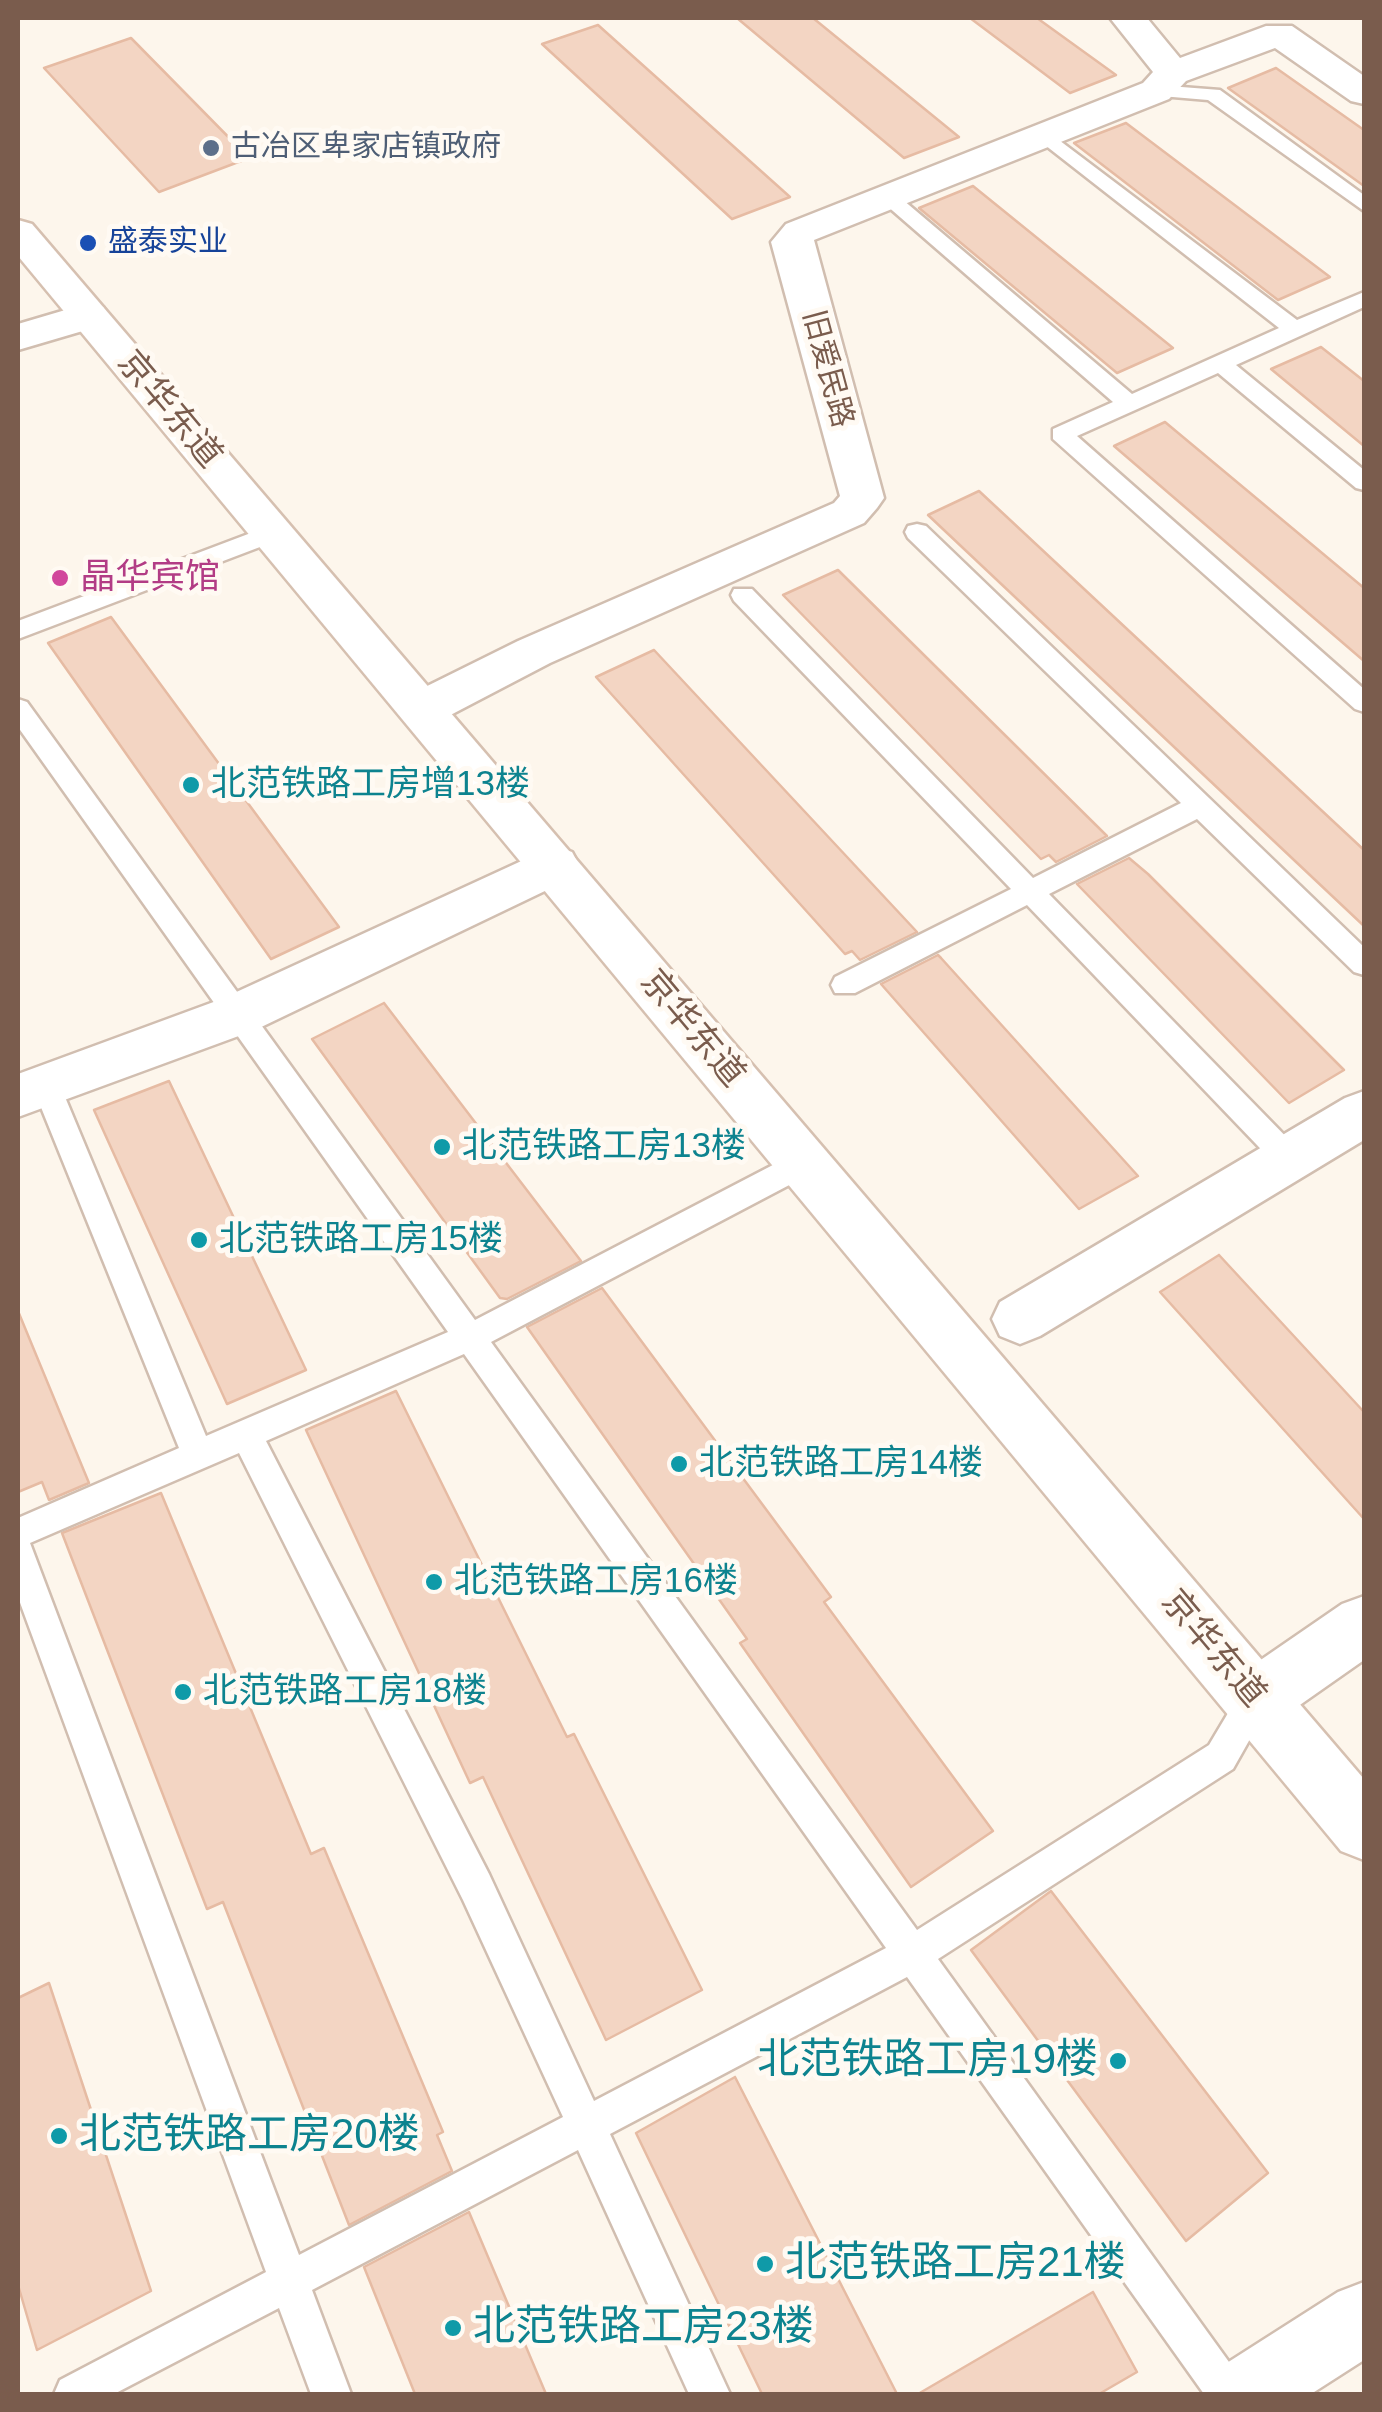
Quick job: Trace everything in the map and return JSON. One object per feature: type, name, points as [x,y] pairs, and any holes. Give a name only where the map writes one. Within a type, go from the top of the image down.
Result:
[{"type":"street","points":[[1128,18],[1165,82]]},
{"type":"street","name":"旧爱民路","points":[[422,709],[534,652],[850,514],[862,498],[792,242],[800,232],[1279,34],[1364,93]]},
{"type":"street","name":"京华东道","points":[[18,232],[1364,1828]]},
{"type":"street","points":[[18,337],[89,316]]},
{"type":"street","points":[[32,1090],[237,1015],[554,866]]},
{"type":"street","points":[[1020,1319],[1364,1113]]},
{"type":"street","points":[[1255,1700],[1364,1625]]},
{"type":"street","points":[[1246,2394],[1364,2318]]},
{"type":"lane","points":[[1165,82],[1213,94],[1364,205]]},
{"type":"lane","points":[[1043,134],[1295,330]]},
{"type":"lane","points":[[889,198],[1130,403]]},
{"type":"lane","points":[[1364,299],[1060,434],[1364,703]]},
{"type":"lane","points":[[1220,363],[1364,482]]},
{"type":"lane","points":[[917,532],[1364,964]]},
{"type":"lane","points":[[18,630],[272,533]]},
{"type":"lane","points":[[743,596],[1289,1158]]},
{"type":"lane","points":[[18,708],[1228,2394]]},
{"type":"lane","points":[[845,984],[1199,806]]},
{"type":"lane","points":[[32,1090],[198,1455]]},
{"type":"lane","points":[[18,1534],[472,1337],[804,1163]]},
{"type":"lane","points":[[246,1434],[476,1887],[710,2394]]},
{"type":"lane","points":[[18,1553],[331,2394]]},
{"type":"lane","points":[[74,2394],[910,1956],[1220,1757],[1255,1700]]},
{"type":"building","points":[[737,18],[813,18],[959,137],[904,158]]},
{"type":"building","points":[[970,18],[1037,18],[1116,75],[1070,93]]},
{"type":"building","points":[[598,25],[790,197],[732,219],[542,44]]},
{"type":"building","name":"古冶区卑家店镇政府","points":[[131,38],[249,158],[159,192],[44,68]]},
{"type":"building","points":[[1276,68],[1364,130],[1364,186],[1228,88]]},
{"type":"building","points":[[1126,123],[1330,277],[1278,300],[1074,143]]},
{"type":"building","points":[[973,186],[1173,348],[1117,373],[919,208]]},
{"type":"building","points":[[1321,347],[1364,381],[1364,446],[1271,369]]},
{"type":"building","points":[[1165,422],[1364,588],[1364,661],[1114,446]]},
{"type":"building","points":[[979,491],[1364,850],[1364,926],[928,515]]},
{"type":"building","points":[[838,570],[1107,836],[1056,862],[1049,855],[1041,859],[783,595]]},
{"type":"building","name":"北范铁路工房增13楼","points":[[111,617],[339,927],[271,959],[48,643]]},
{"type":"building","points":[[654,650],[917,932],[860,960],[852,951],[845,954],[596,677]]},
{"type":"building","points":[[1129,858],[1344,1070],[1289,1103],[1077,884]]},
{"type":"building","points":[[938,955],[1138,1176],[1079,1209],[881,984]]},
{"type":"building","name":"北范铁路工房13楼","points":[[384,1003],[581,1261],[507,1299],[500,1298],[312,1039]]},
{"type":"building","name":"北范铁路工房15楼","points":[[169,1081],[306,1370],[227,1404],[94,1110]]},
{"type":"building","points":[[1219,1255],[1364,1412],[1364,1519],[1160,1292]]},
{"type":"building","name":"北范铁路工房14楼","points":[[602,1288],[831,1597],[824,1602],[993,1831],[911,1887],[740,1643],[747,1639],[527,1327]]},
{"type":"building","points":[[18,1311],[89,1483],[49,1500],[42,1482],[18,1492]]},
{"type":"building","name":"北范铁路工房16楼","points":[[396,1391],[567,1737],[574,1734],[702,1990],[606,2040],[483,1777],[470,1783],[306,1430]]},
{"type":"building","name":"北范铁路工房18楼","points":[[161,1493],[311,1854],[324,1848],[443,2132],[437,2135],[452,2171],[349,2225],[223,1902],[207,1909],[62,1533]]},
{"type":"building","name":"北范铁路工房19楼","points":[[1051,1891],[1268,2173],[1186,2241],[971,1950]]},
{"type":"building","name":"北范铁路工房20楼","points":[[49,1983],[151,2291],[37,2350],[18,2285],[18,1998]]},
{"type":"building","name":"北范铁路工房21楼","points":[[735,2077],[897,2394],[762,2394],[636,2133]]},
{"type":"building","name":"北范铁路工房23楼","points":[[469,2212],[546,2394],[415,2394],[364,2267]]},
{"type":"building","points":[[1093,2292],[1137,2372],[1099,2394],[918,2394]]},
{"type":"place","name":"古冶区卑家店镇政府","points":[[211,148]]},
{"type":"place","name":"盛泰实业","points":[[88,243]]},
{"type":"place","name":"晶华宾馆","points":[[60,578]]},
{"type":"place","name":"北范铁路工房增13楼","points":[[191,785]]},
{"type":"place","name":"北范铁路工房13楼","points":[[442,1147]]},
{"type":"place","name":"北范铁路工房15楼","points":[[199,1240]]},
{"type":"place","name":"北范铁路工房14楼","points":[[679,1464]]},
{"type":"place","name":"北范铁路工房16楼","points":[[434,1582]]},
{"type":"place","name":"北范铁路工房18楼","points":[[183,1692]]},
{"type":"place","name":"北范铁路工房19楼","points":[[1118,2061]]},
{"type":"place","name":"北范铁路工房20楼","points":[[59,2136]]},
{"type":"place","name":"北范铁路工房21楼","points":[[765,2264]]},
{"type":"place","name":"北范铁路工房23楼","points":[[453,2328]]}]
